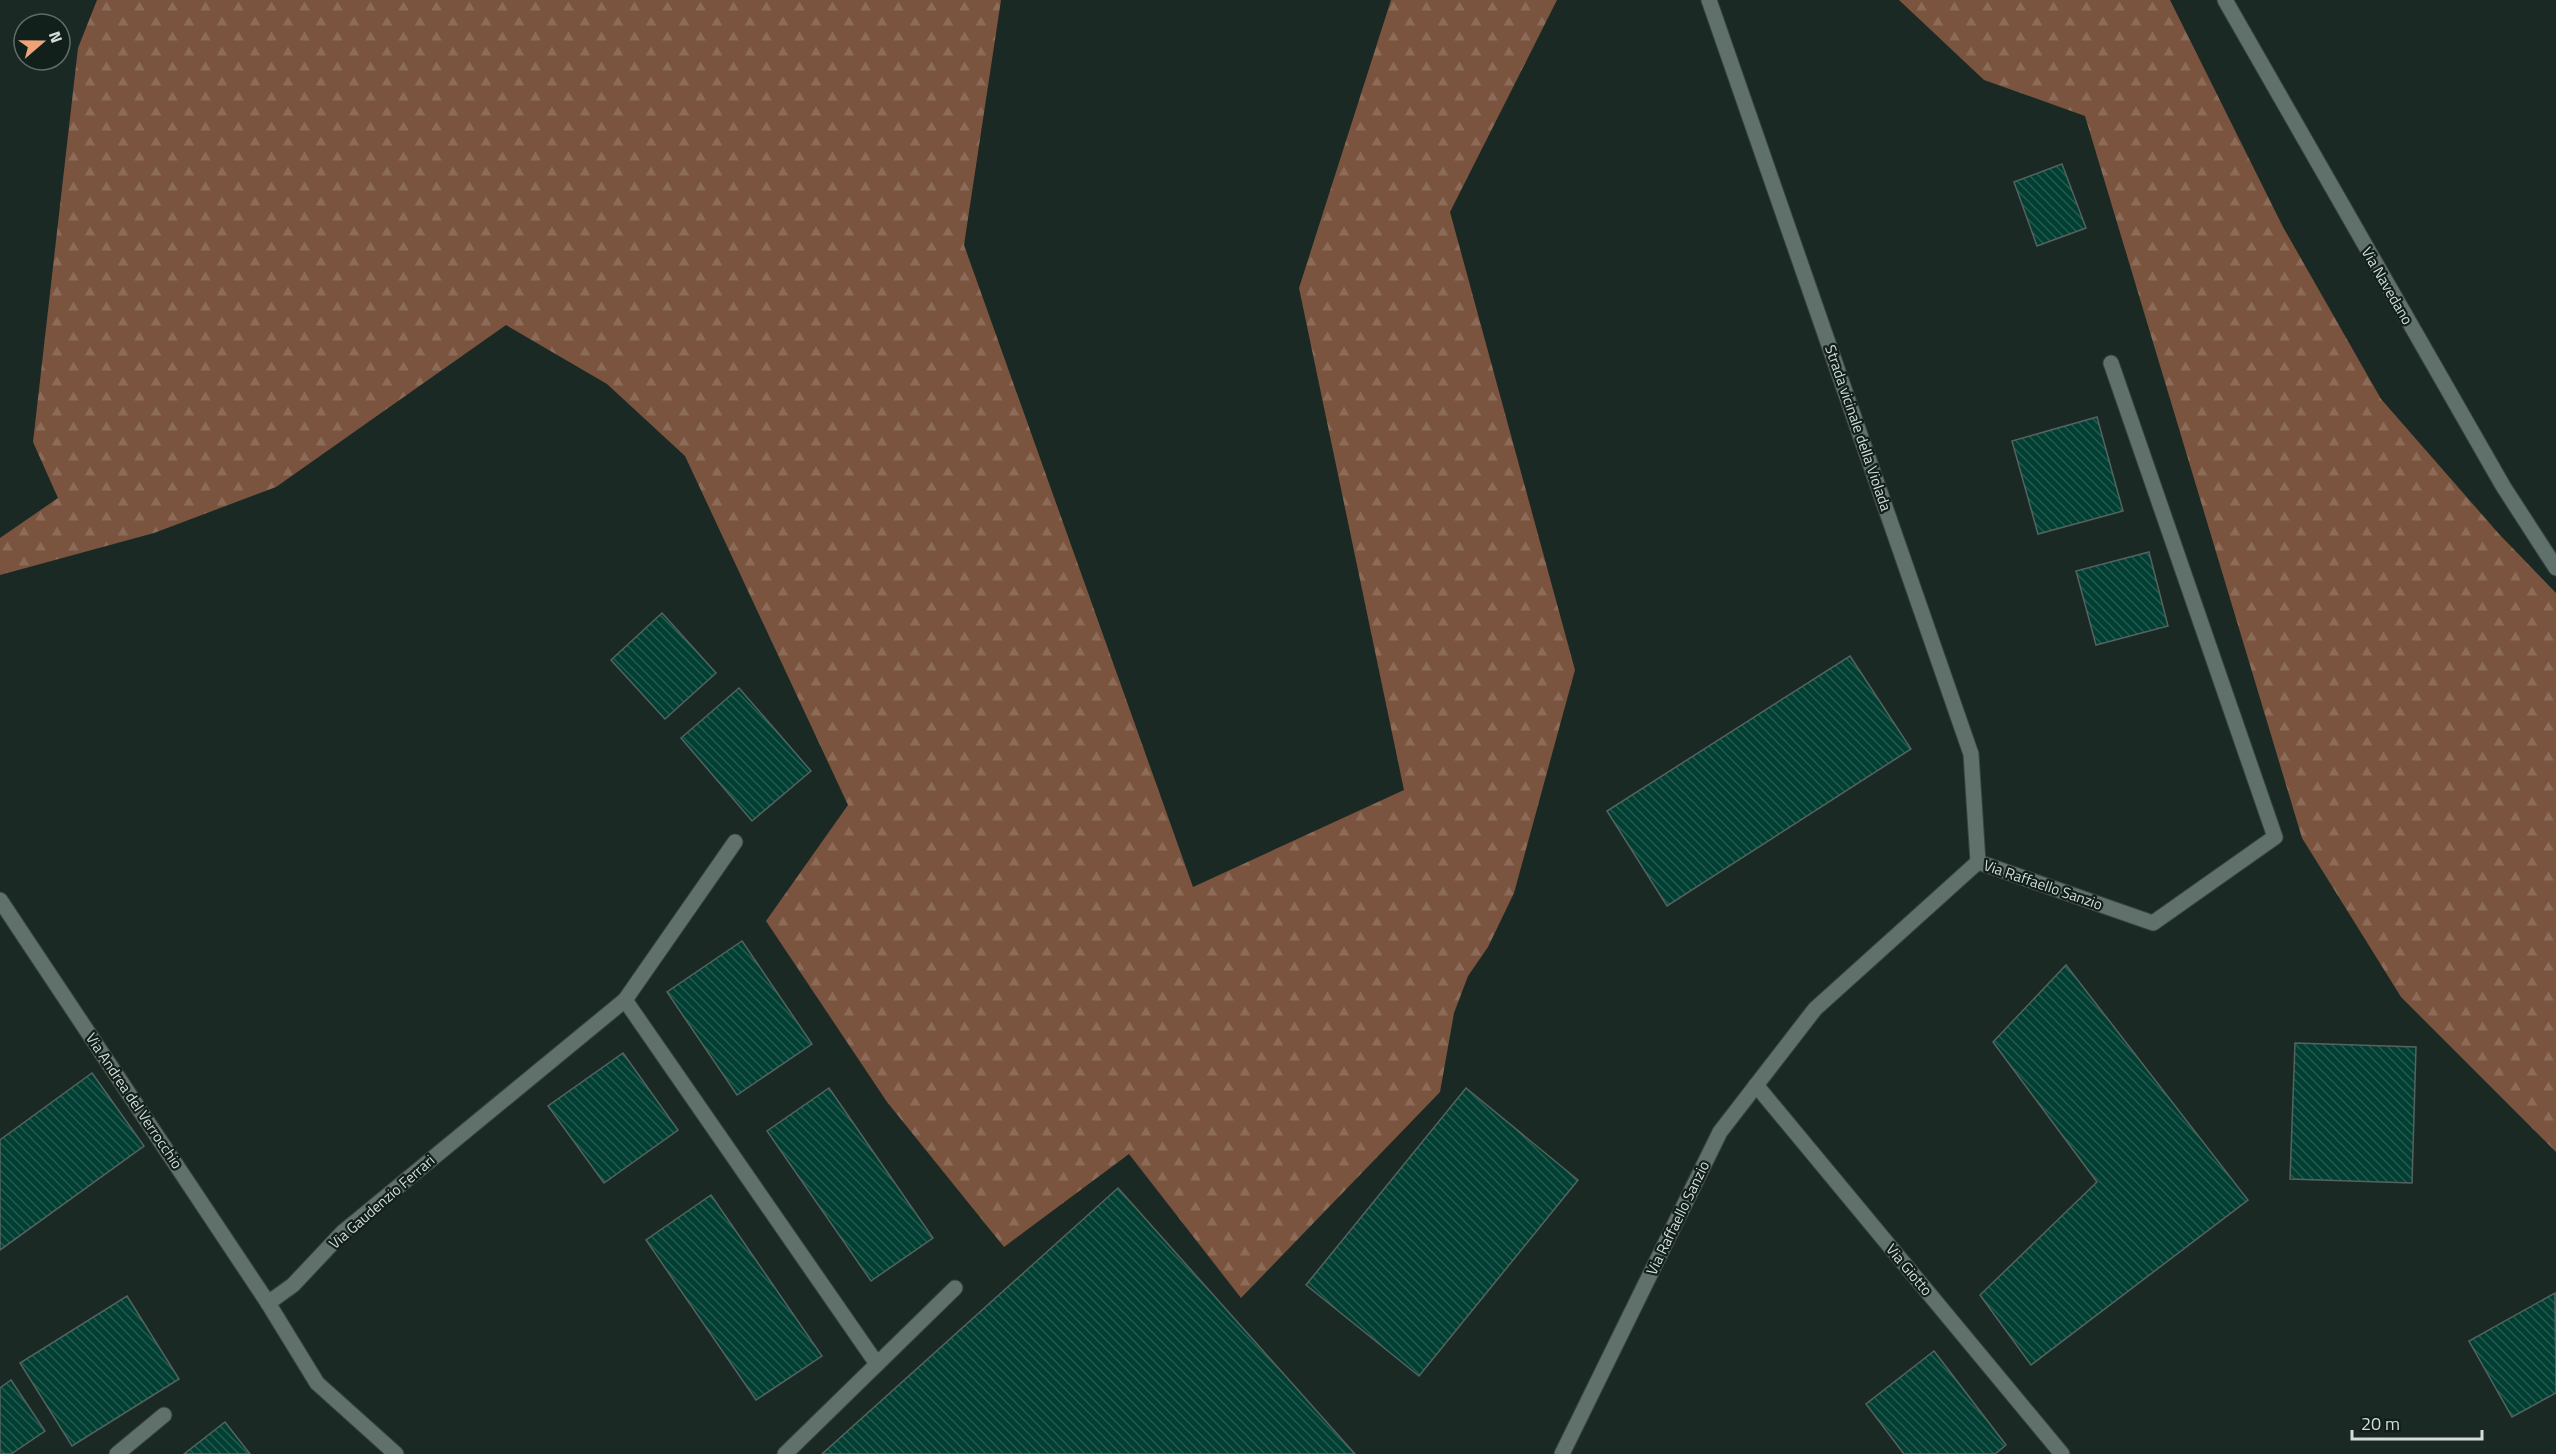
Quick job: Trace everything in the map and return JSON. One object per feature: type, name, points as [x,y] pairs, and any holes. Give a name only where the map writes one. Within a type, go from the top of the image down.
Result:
[{"type":"street","name":"Strada vicinale della Violada","points":[[1709,0],[1971,754],[1978,862]]},
{"type":"street","name":"Via Navedano","points":[[2225,0],[2452,399],[2503,486],[2556,568]]},
{"type":"street","name":"Via Raffaello Sanzio","points":[[1562,1454],[1720,1132],[1815,1009],[1978,862],[2153,923],[2275,837],[2112,363]]},
{"type":"street","name":"Via Gaudenzio Ferrari","points":[[268,1303],[293,1285],[343,1232],[625,1000],[735,842]]},
{"type":"street","name":"Via Andrea del Verrocchio","points":[[0,900],[268,1303]]},
{"type":"street","points":[[625,1000],[877,1364]]},
{"type":"street","name":"Via Giotto","points":[[1756,1085],[2062,1454]]},
{"type":"street","points":[[785,1454],[955,1288]]},
{"type":"street","points":[[268,1303],[317,1383],[396,1454]]},
{"type":"street","points":[[117,1454],[164,1415]]},
{"type":"green space","points":[[97,0],[1001,0],[964,245],[1193,887],[1404,790],[1299,288],[1391,0],[1557,0],[1450,212],[1575,670],[1514,893],[1488,947],[1468,976],[1454,1013],[1440,1092],[1241,1298],[1129,1154],[1004,1247],[887,1102],[766,921],[848,805],[685,456],[607,384],[506,325],[276,487],[154,533],[0,575],[0,538],[58,498],[33,442],[78,48]]},
{"type":"green space","points":[[1899,0],[2170,0],[2283,227],[2381,399],[2499,534],[2556,593],[2556,1152],[2401,997],[2302,838],[2085,116],[1984,80]]},
{"type":"building","points":[[2062,164],[2086,228],[2037,246],[2014,182]]},
{"type":"building","points":[[2097,417],[2123,511],[2038,534],[2012,441]]},
{"type":"building","points":[[2149,552],[2168,626],[2096,645],[2076,571]]},
{"type":"building","points":[[662,613],[716,673],[665,719],[611,660]]},
{"type":"building","points":[[1850,656],[1911,749],[1667,906],[1607,811]]},
{"type":"building","points":[[739,688],[811,771],[752,821],[681,738]]},
{"type":"building","points":[[742,941],[812,1044],[737,1095],[667,992]]},
{"type":"building","points":[[2066,965],[2248,1200],[2031,1365],[1980,1295],[2097,1182],[1993,1042]]},
{"type":"building","points":[[2295,1043],[2416,1047],[2412,1183],[2290,1179]]},
{"type":"building","points":[[623,1053],[678,1130],[604,1183],[548,1106]]},
{"type":"building","points":[[92,1073],[144,1146],[0,1250],[0,1140]]},
{"type":"building","points":[[829,1088],[933,1238],[871,1281],[767,1131]]},
{"type":"building","points":[[1466,1088],[1578,1180],[1419,1376],[1306,1285]]},
{"type":"building","points":[[1118,1188],[1355,1454],[822,1454]]},
{"type":"building","points":[[711,1195],[822,1356],[756,1400],[646,1240]]},
{"type":"building","points":[[2555,1293],[2556,1393],[2512,1417],[2469,1341]]},
{"type":"building","points":[[127,1296],[179,1379],[72,1446],[20,1363]]},
{"type":"building","points":[[1934,1351],[2006,1445],[1995,1454],[1904,1454],[1866,1404]]},
{"type":"building","points":[[11,1380],[45,1431],[11,1454],[0,1454],[0,1388]]},
{"type":"building","points":[[225,1422],[250,1454],[184,1454]]}]
